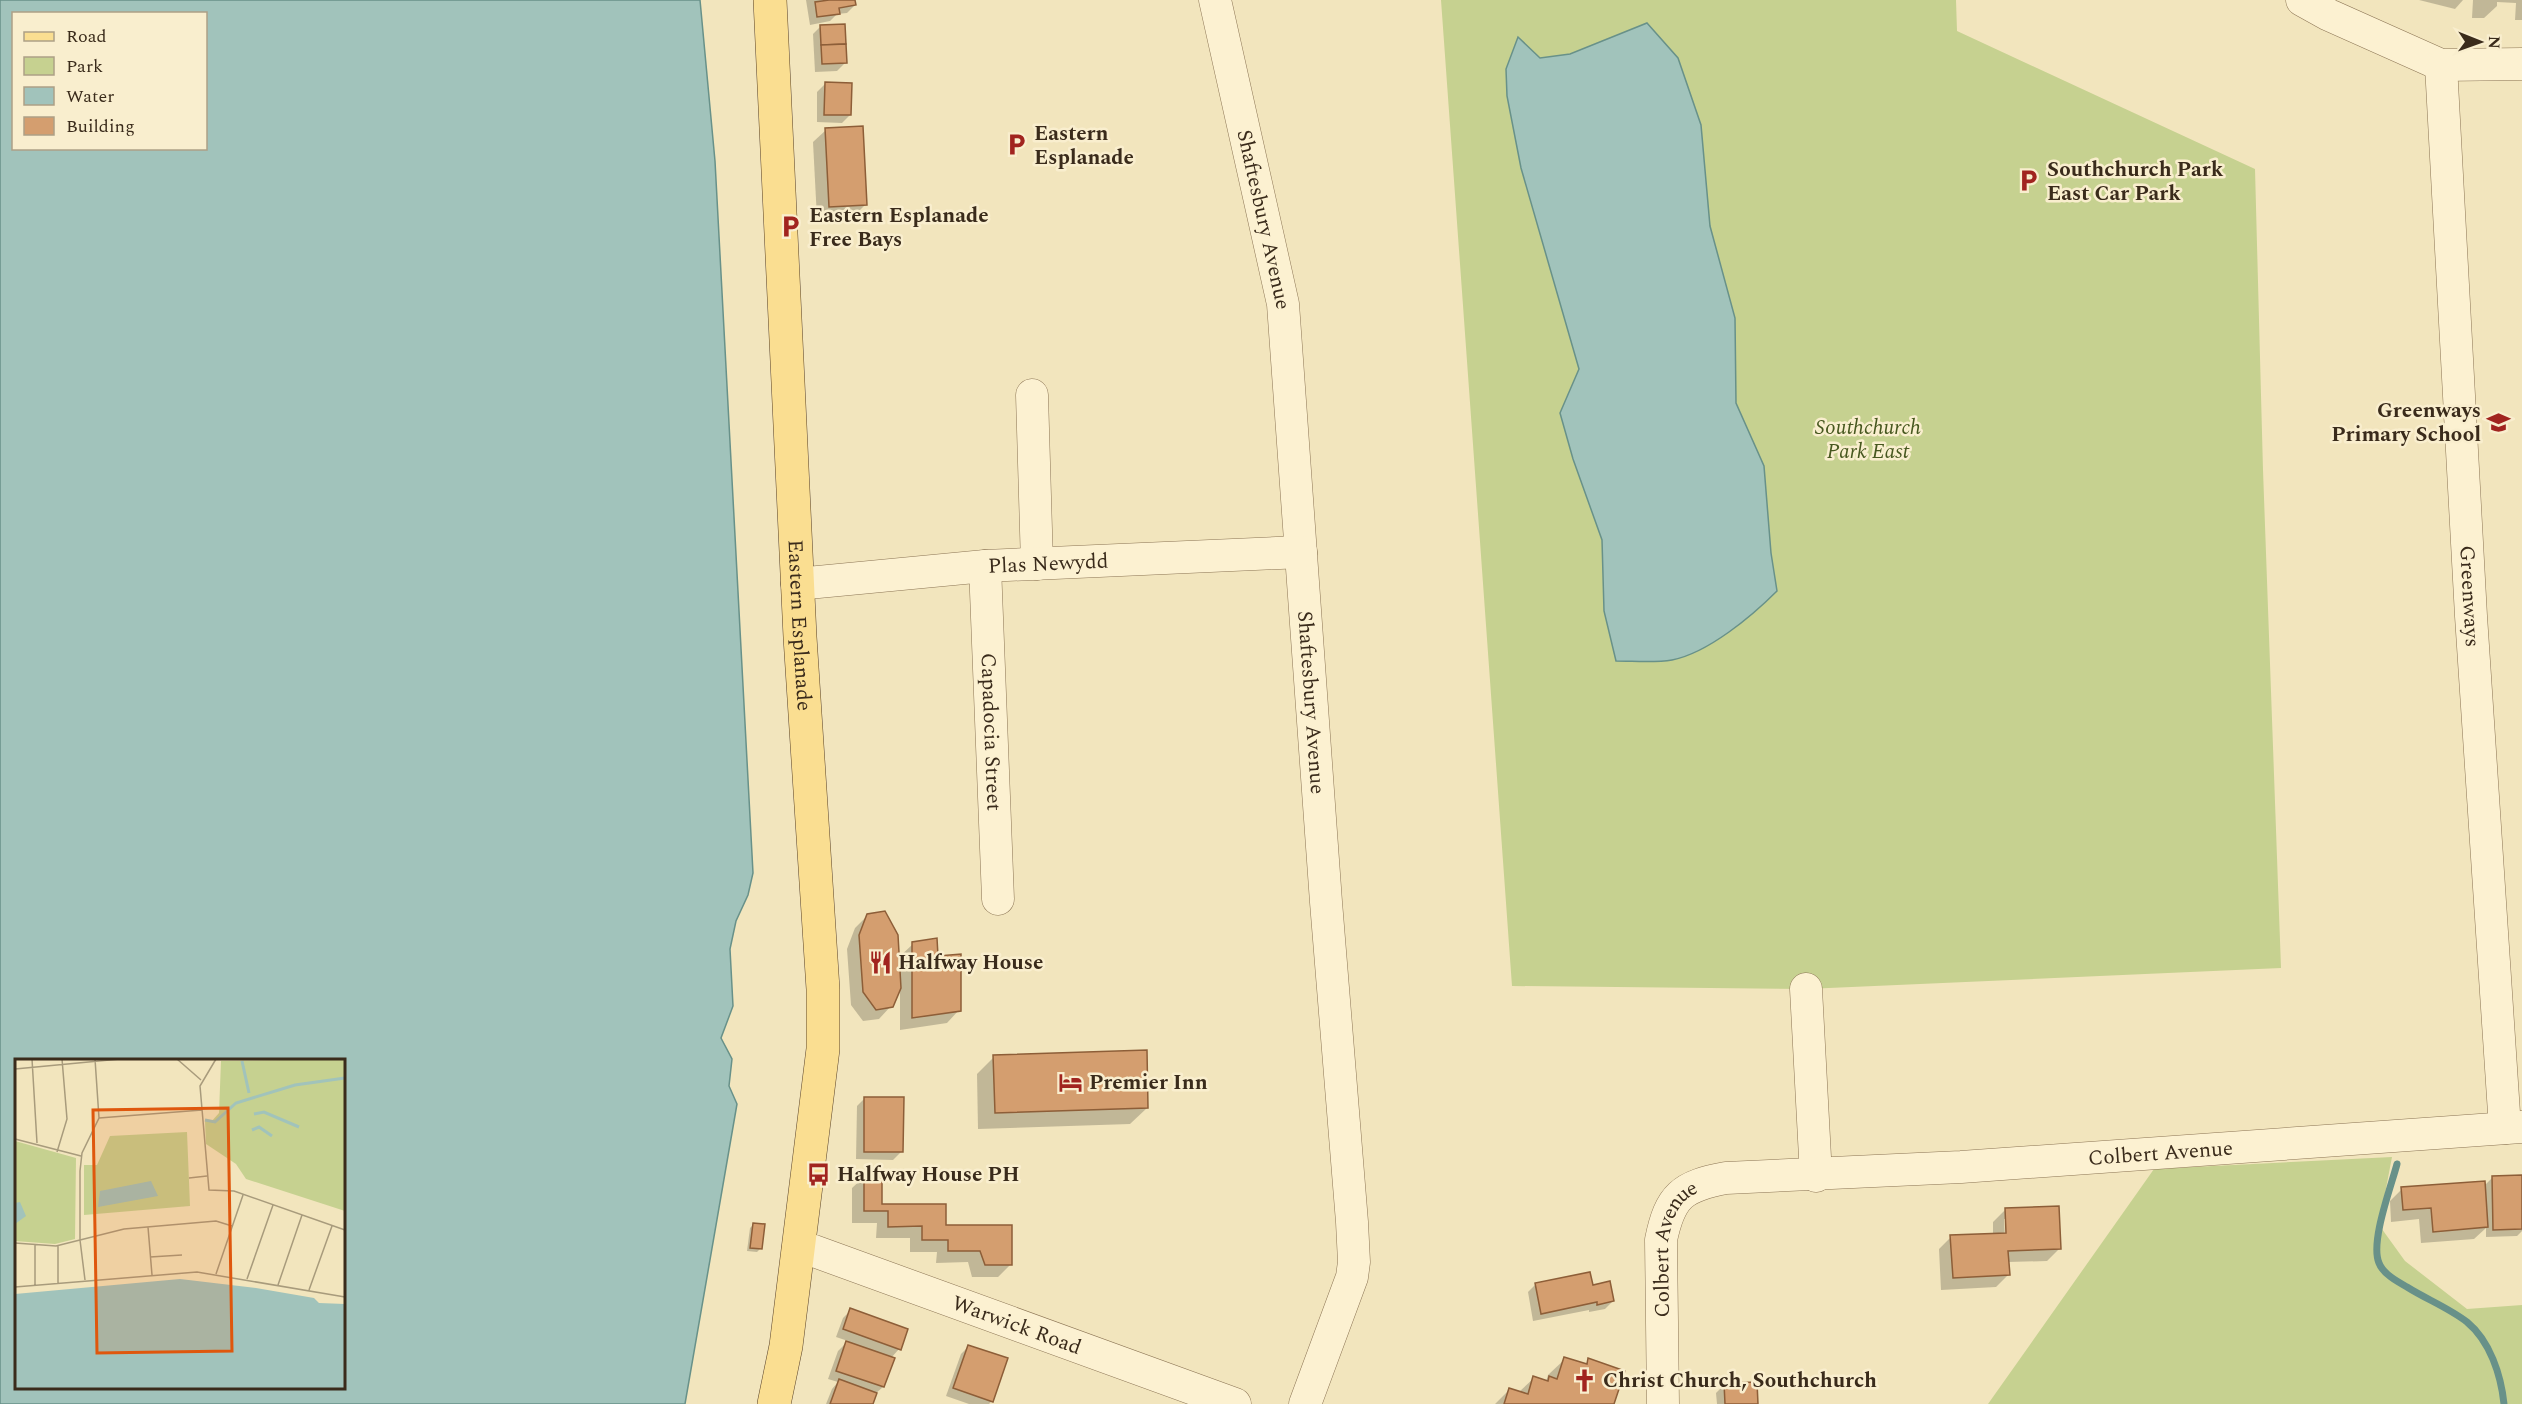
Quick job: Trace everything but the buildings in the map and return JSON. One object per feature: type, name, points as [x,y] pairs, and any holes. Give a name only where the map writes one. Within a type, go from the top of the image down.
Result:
[{"type":"main road","name":"Eastern Esplanade","points":[[770,0],[797,584],[820,922],[823,1001],[823,1049],[786,1346],[774,1404]]},
{"type":"street","name":"Shaftesbury Avenue","points":[[1215,0],[1283,304],[1354,1262],[1346,1294],[1305,1404]]},
{"type":"street","points":[[2302,0],[2441,65],[2522,64]]},
{"type":"street","name":"Greenways","points":[[2441,65],[2470,605],[2513,1128]]},
{"type":"street","points":[[1035,395],[1037,564]]},
{"type":"street","name":"Plas Newydd","points":[[797,584],[985,566],[1301,552]]},
{"type":"street","name":"Capadocia Street","points":[[985,566],[998,899]]},
{"type":"street","points":[[1806,989],[1816,1176]]},
{"type":"street","name":"Colbert Avenue","points":[[1663,1404],[1661,1240],[1666,1218],[1678,1195],[1705,1182],[1726,1178],[1816,1176],[2513,1128]]},
{"type":"street","name":"Warwick Road","points":[[798,1249],[814,1251],[1235,1404]]},
{"type":"green space","name":"Southchurch Park East","points":[[1441,0],[1956,0],[1957,31],[2255,169],[2281,968],[1806,989],[1512,986]]},
{"type":"green space","points":[[2392,1157],[2379,1225],[2405,1261],[2467,1309],[2522,1305],[2522,1404],[1988,1404],[2154,1169]]},
{"type":"water","points":[[0,0],[700,0],[715,161],[753,873],[748,895],[736,921],[730,949],[733,1006],[721,1038],[732,1059],[729,1086],[737,1104],[685,1404],[0,1404]]},
{"type":"water","points":[[1647,23],[1678,58],[1701,125],[1710,226],[1735,318],[1736,403],[1764,466],[1771,553],[1777,591],[1729,632],[1700,650],[1672,660],[1616,661],[1604,611],[1602,540],[1573,459],[1560,413],[1579,369],[1521,168],[1507,96],[1506,69],[1518,37],[1540,58],[1570,54]]},
{"type":"waterway","points":[[2397,1164],[2379,1229],[2377,1242],[2379,1263],[2391,1277],[2453,1312],[2475,1330],[2493,1359],[2504,1404]]},
{"type":"place","name":"Eastern Esplanade","points":[[1016,145]]},
{"type":"place","name":"Southchurch Park East Car Park","points":[[2029,181]]},
{"type":"place","name":"Eastern Esplanade Free Bays","points":[[791,227]]},
{"type":"place","name":"Greenways Primary School","points":[[2499,422]]},
{"type":"place","name":"Halfway House","points":[[880,962]]},
{"type":"place","name":"Premier Inn","points":[[1071,1082]]},
{"type":"place","name":"Halfway House PH","points":[[819,1174]]},
{"type":"place","name":"Christ Church, Southchurch","points":[[1585,1380]]}]
